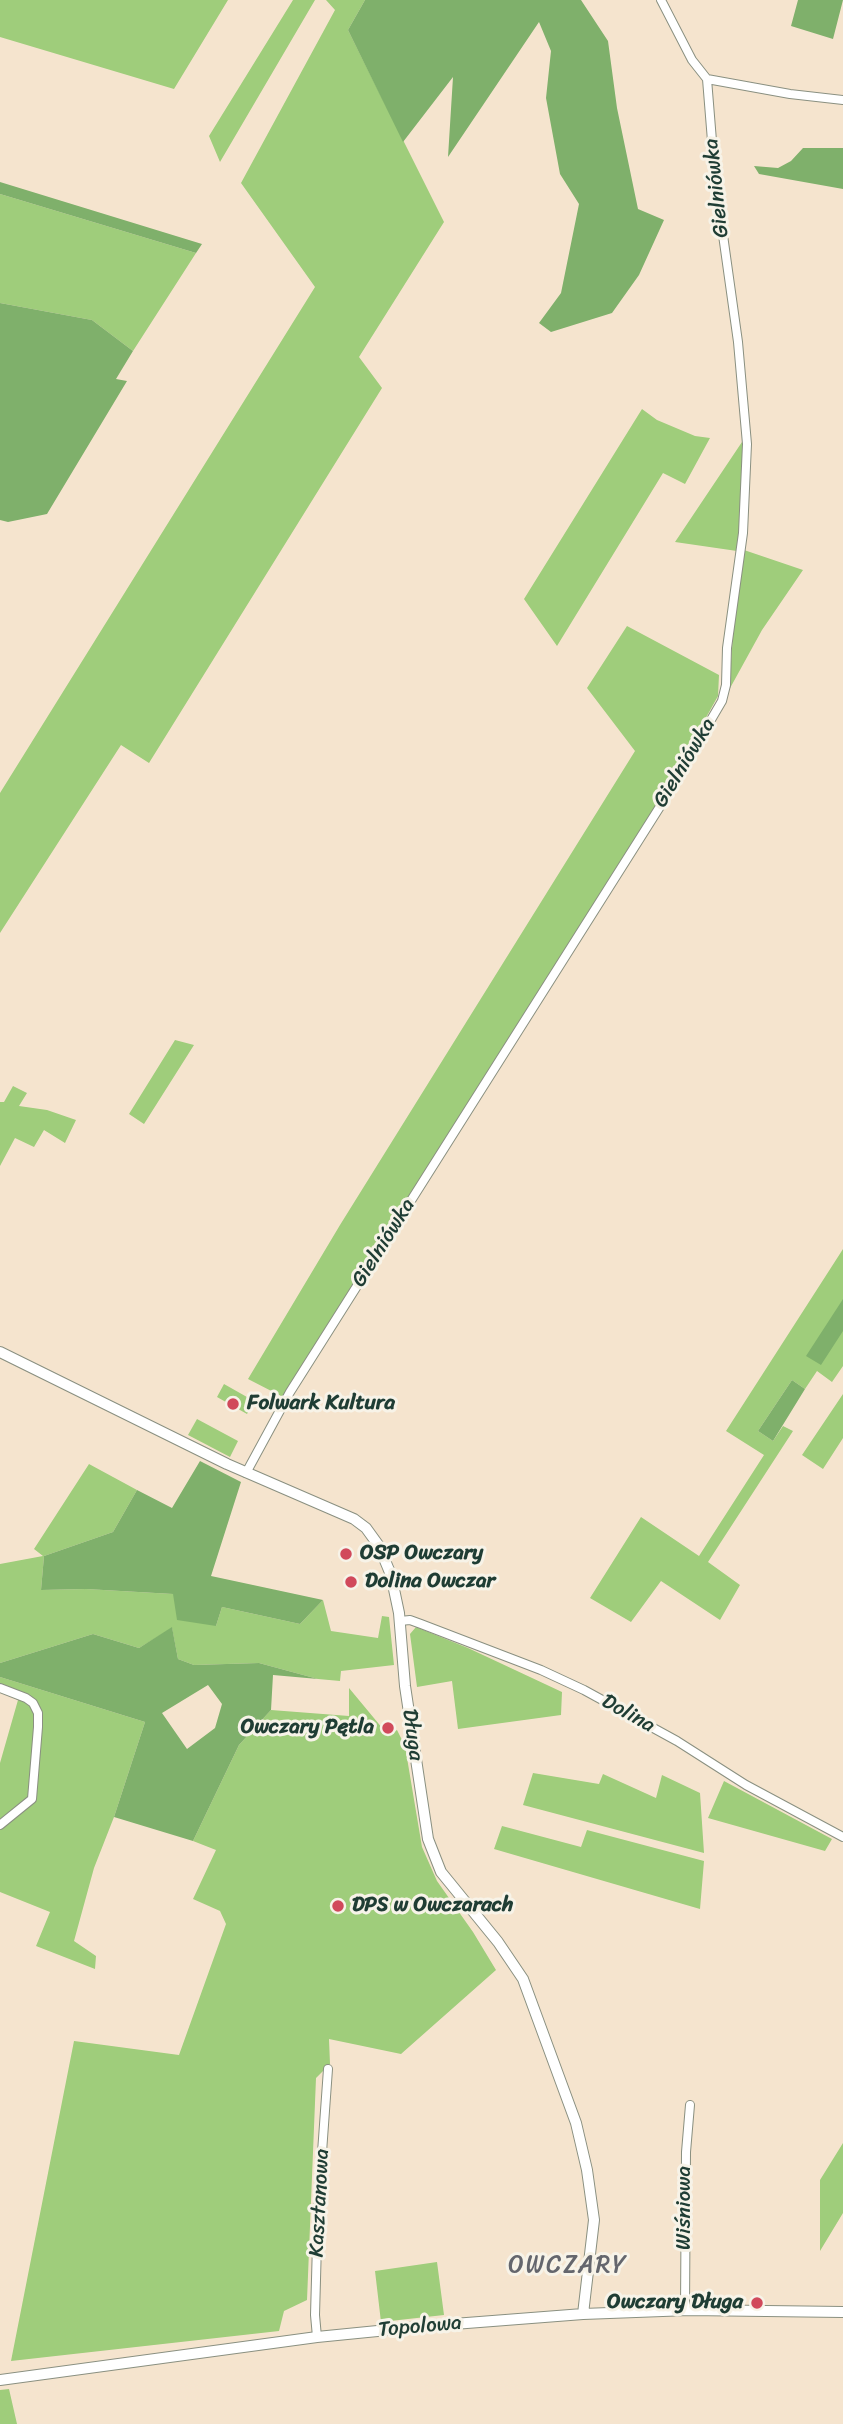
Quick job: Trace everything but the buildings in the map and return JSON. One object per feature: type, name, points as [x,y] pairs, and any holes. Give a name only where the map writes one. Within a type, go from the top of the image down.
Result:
[{"type":"street","points":[[661,0],[692,60],[707,79],[790,94],[843,100]]},
{"type":"street","name":"Gielniówka","points":[[246,1473],[290,1392],[653,817],[722,701],[743,533],[747,444],[737,342],[715,178],[707,79]]},
{"type":"street","name":"Długa","points":[[0,1352],[246,1473],[332,1509],[366,1528],[379,1546],[391,1575],[400,1620],[405,1686],[428,1839],[442,1872],[498,1942],[523,1979],[576,2123],[587,2170],[594,2220],[583,2314]]},
{"type":"street","name":"Dolina","points":[[400,1620],[421,1624],[541,1670],[584,1690],[680,1742],[746,1785],[843,1838]]},
{"type":"street","points":[[0,1688],[33,1703],[38,1727],[32,1799],[0,1825]]},
{"type":"street","name":"Kasztanowa","points":[[317,2337],[315,2315],[318,2208],[328,2069]]},
{"type":"street","name":"Wiśniowa","points":[[685,2310],[686,2152],[690,2105]]},
{"type":"street","name":"Topolowa","points":[[0,2380],[317,2337],[583,2314],[685,2310],[843,2312]]},
{"type":"green space","points":[[0,0],[228,0],[174,89],[0,37]]},
{"type":"green space","points":[[293,0],[315,0],[220,162],[209,136]]},
{"type":"green space","points":[[326,0],[365,0],[348,30],[444,222],[359,357],[382,388],[149,763],[121,745],[0,933],[0,793],[315,287],[241,183],[335,10]]},
{"type":"green space","points":[[365,0],[581,0],[608,41],[617,108],[638,209],[664,220],[639,275],[612,313],[551,332],[539,323],[561,293],[579,204],[560,174],[546,98],[551,51],[539,22],[448,157],[453,77],[403,142],[348,30]]},
{"type":"green space","points":[[798,0],[843,0],[833,39],[791,26]]},
{"type":"green space","points":[[803,148],[843,148],[843,189],[759,174],[754,166],[778,168],[791,161]]},
{"type":"green space","points":[[0,182],[202,244],[196,253],[0,194]]},
{"type":"green space","points":[[0,194],[196,253],[133,351],[92,320],[0,303]]},
{"type":"green space","points":[[0,303],[92,320],[133,351],[116,379],[127,381],[47,514],[8,522],[0,520]]},
{"type":"green space","points":[[642,409],[657,420],[695,436],[710,438],[685,484],[663,473],[557,646],[524,599]]},
{"type":"green space","points":[[742,442],[742,497],[737,551],[675,542]]},
{"type":"green space","points":[[744,550],[803,570],[762,630],[729,690],[735,607]]},
{"type":"green space","points":[[627,626],[719,675],[718,696],[664,793],[283,1397],[248,1379],[340,1225],[635,751],[587,688]]},
{"type":"green space","points":[[175,1040],[194,1045],[144,1124],[129,1114]]},
{"type":"green space","points":[[13,1086],[27,1093],[19,1106],[47,1110],[76,1120],[65,1143],[44,1130],[34,1147],[15,1138],[0,1166],[0,1102],[4,1102]]},
{"type":"green space","points":[[843,1249],[843,1366],[832,1382],[817,1371],[805,1389],[792,1380],[758,1431],[773,1441],[783,1426],[793,1431],[708,1562],[740,1585],[720,1620],[661,1581],[631,1622],[590,1598],[641,1517],[699,1556],[764,1455],[726,1431]]},
{"type":"green space","points":[[843,1299],[843,1331],[821,1365],[806,1356]]},
{"type":"green space","points":[[792,1380],[805,1389],[773,1441],[758,1431]]},
{"type":"green space","points":[[224,1384],[254,1401],[247,1414],[217,1397]]},
{"type":"green space","points":[[843,1394],[843,1438],[823,1469],[802,1455]]},
{"type":"green space","points":[[197,1419],[238,1441],[230,1457],[188,1435]]},
{"type":"green space","points":[[200,1461],[241,1482],[211,1576],[323,1600],[300,1624],[222,1607],[216,1626],[177,1620],[173,1594],[86,1589],[41,1590],[44,1556],[113,1532],[137,1490],[172,1508]]},
{"type":"green space","points":[[89,1464],[137,1490],[113,1532],[44,1556],[41,1590],[86,1589],[173,1594],[216,1626],[222,1607],[300,1624],[323,1600],[331,1631],[378,1638],[382,1616],[389,1617],[394,1665],[341,1671],[340,1681],[318,1679],[259,1663],[194,1665],[178,1659],[172,1628],[139,1648],[93,1634],[0,1663],[0,1564],[43,1556],[34,1549]]},
{"type":"green space","points":[[172,1627],[178,1659],[194,1665],[259,1663],[318,1679],[273,1675],[271,1710],[239,1745],[193,1841],[114,1817],[145,1722],[0,1677],[0,1663],[93,1634],[139,1648]],"holes":[[[208,1685],[222,1704],[215,1728],[187,1749],[162,1713]]]},
{"type":"green space","points":[[416,1627],[562,1692],[561,1715],[458,1729],[452,1681],[417,1687],[410,1634]]},
{"type":"green space","points":[[0,1677],[145,1722],[94,1868],[74,1941],[96,1956],[95,1969],[36,1946],[50,1912],[0,1892],[0,1763],[18,1700],[0,1691]]},
{"type":"green space","points":[[349,1688],[388,1735],[397,1730],[405,1746],[422,1847],[437,1881],[496,1970],[401,2054],[329,2039],[330,2064],[316,2078],[307,2300],[284,2311],[279,2331],[11,2361],[74,2041],[179,2055],[226,1924],[220,1911],[193,1899],[216,1850],[193,1841],[239,1745],[271,1710],[349,1716]]},
{"type":"green space","points":[[533,1773],[599,1784],[603,1774],[656,1798],[662,1775],[700,1793],[704,1853],[523,1805]]},
{"type":"green space","points":[[724,1781],[832,1839],[825,1851],[708,1818]]},
{"type":"green space","points":[[502,1826],[581,1847],[587,1830],[704,1861],[700,1909],[494,1849]]},
{"type":"green space","points":[[843,2143],[843,2213],[820,2251],[820,2180]]},
{"type":"green space","points":[[437,2262],[444,2315],[381,2322],[375,2271]]},
{"type":"green space","points":[[9,2389],[17,2424],[0,2424],[0,2390]]},
{"type":"place","name":"Folwark Kultura","points":[[233,1404]]},
{"type":"place","name":"OSP Owczary","points":[[346,1554]]},
{"type":"place","name":"Dolina Owczar","points":[[351,1582]]},
{"type":"place","name":"Owczary Pętla","points":[[388,1728]]},
{"type":"place","name":"DPS w Owczarach","points":[[338,1906]]},
{"type":"place","name":"Owczary Długa","points":[[757,2303]]},
{"type":"district","name":"OWCZARY","points":[[568,2266]]}]
